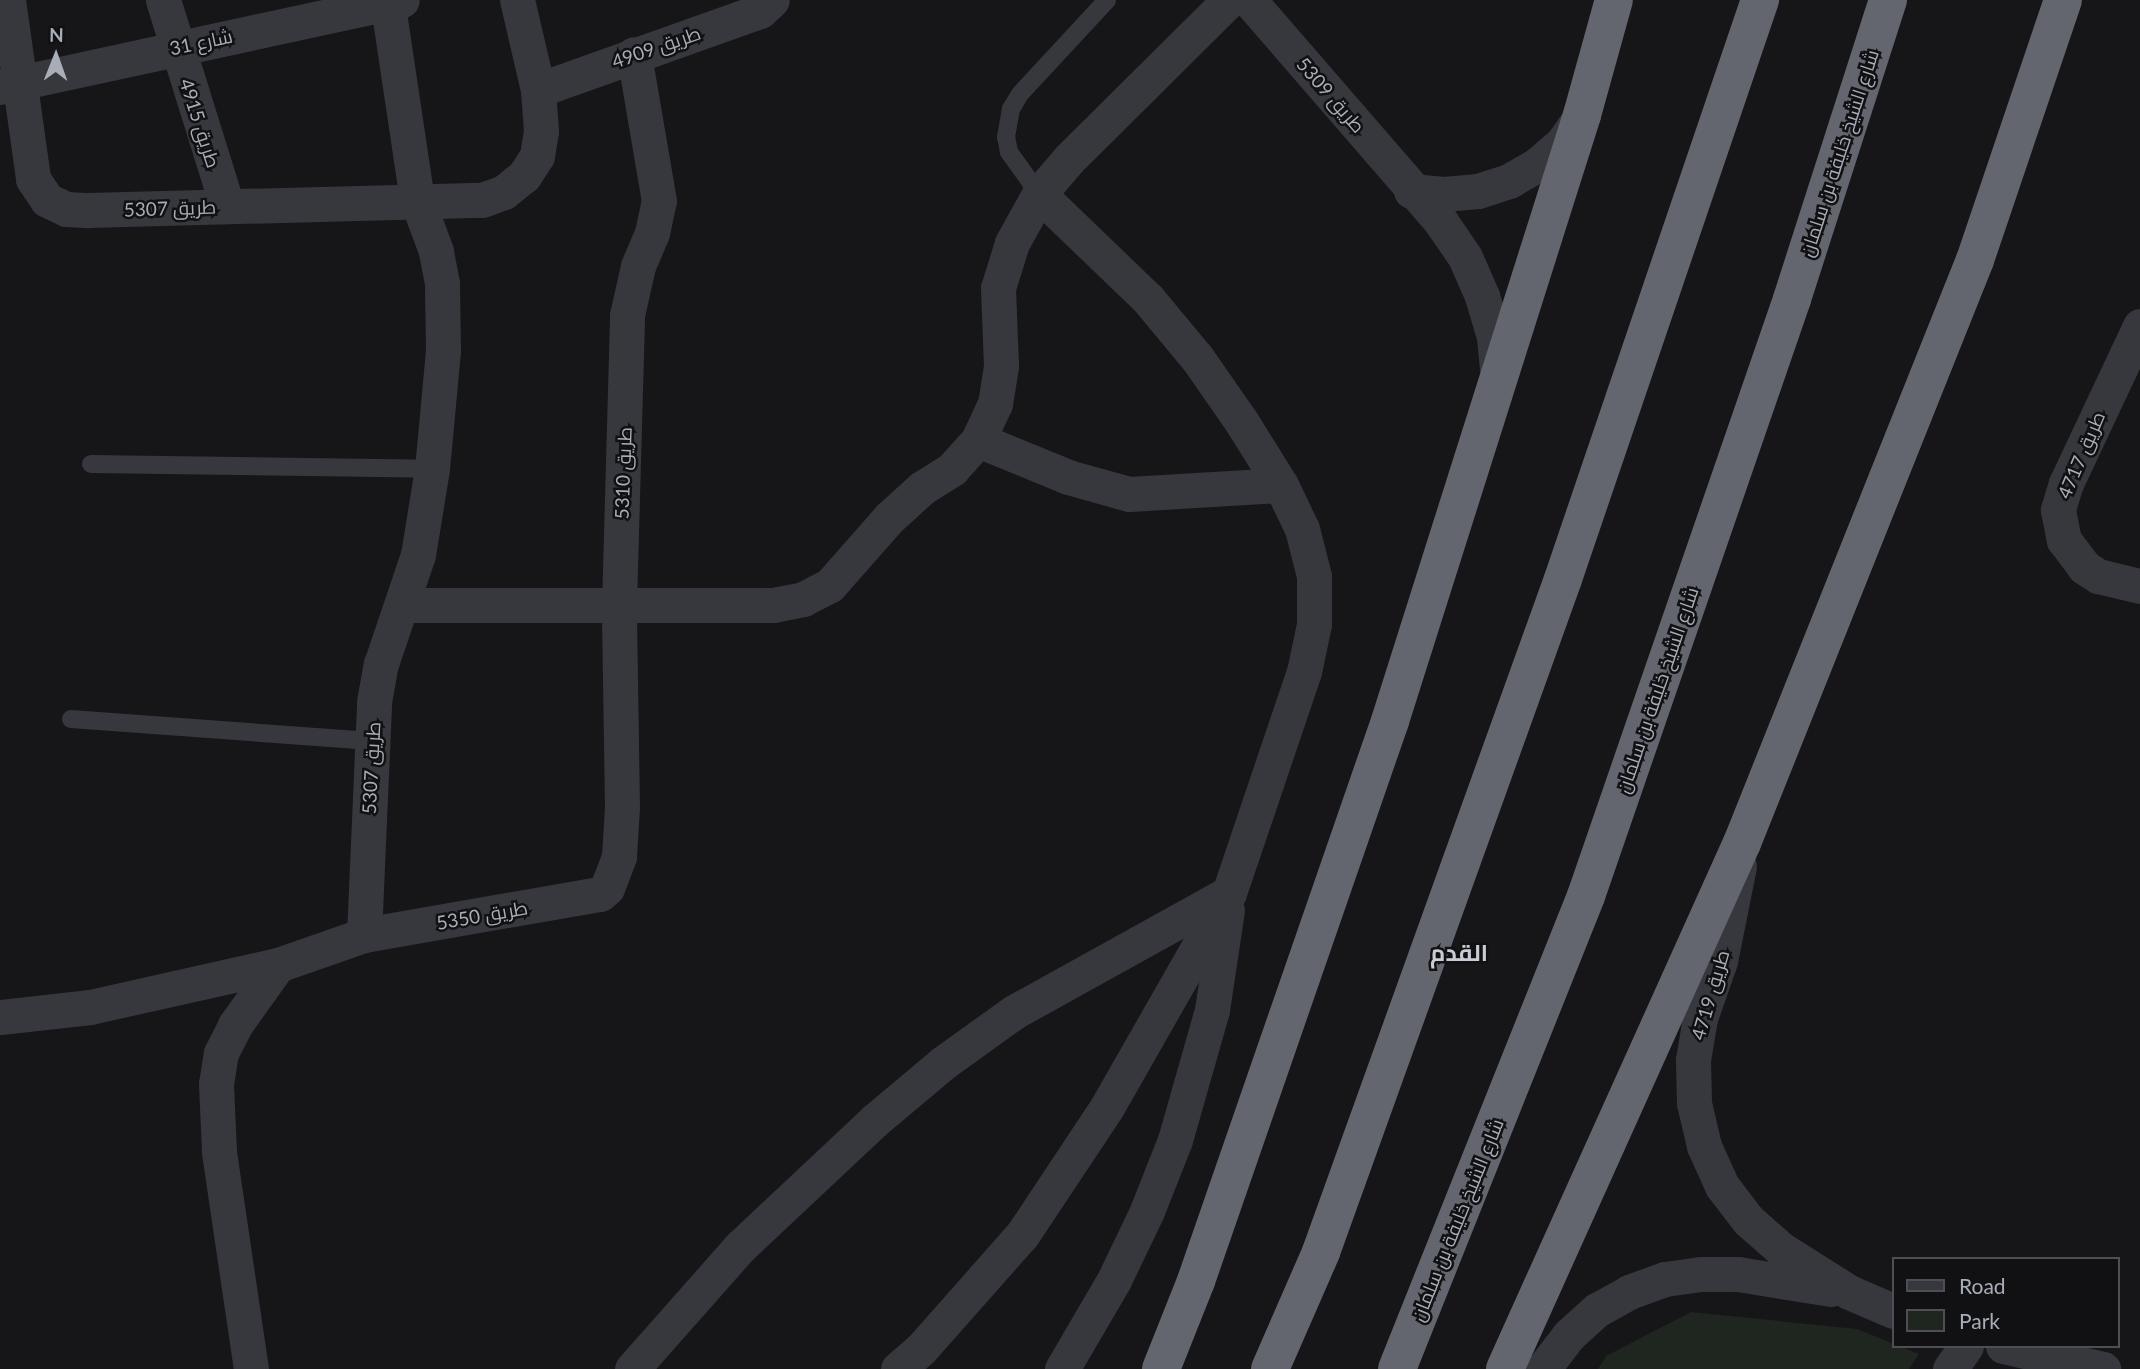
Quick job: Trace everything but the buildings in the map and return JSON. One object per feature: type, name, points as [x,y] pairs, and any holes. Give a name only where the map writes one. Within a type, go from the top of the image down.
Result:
[{"type":"highway","points":[[1161,1369],[1196,1281],[1390,721],[1582,115],[1614,0]]},
{"type":"highway","points":[[1270,1369],[1321,1252],[1558,592],[1760,0]]},
{"type":"highway","name":"شارع الشيخ خليفة بن سلمان","points":[[1397,1369],[1586,896],[1792,299],[1888,0]]},
{"type":"highway","points":[[1506,1369],[1742,843],[1975,260],[2063,0]]},
{"type":"street","name":"طريق 5307","points":[[8,0],[10,85],[33,179],[47,200],[66,209],[88,210],[417,200]]},
{"type":"street","name":"طريق 4915","points":[[163,0],[226,206]]},
{"type":"street","points":[[417,200],[482,200],[505,192],[524,176],[537,156],[541,131],[538,90],[517,0]]},
{"type":"street","name":"طريق 4909","points":[[538,90],[760,11],[772,0]]},
{"type":"street","points":[[402,605],[773,605],[803,599],[830,584],[889,518],[922,488],[952,469],[978,440],[995,404],[1001,366],[998,288],[1012,243],[1039,194],[1069,159],[1229,0]]},
{"type":"street","name":"طريق 5309","points":[[1249,0],[1411,191],[1441,222],[1465,257],[1482,296],[1491,327],[1498,379]]},
{"type":"street","name":"طريق 5307","points":[[364,935],[371,741],[381,664],[418,555],[432,469],[443,350],[442,283],[436,251],[417,200],[393,1]]},
{"type":"street","name":"شارع 31","points":[[10,85],[393,1]]},
{"type":"street","name":"طريق 5310","points":[[600,894],[611,881],[619,856],[622,807],[619,605],[627,315],[638,266],[652,233],[659,201],[634,54]]},
{"type":"street","points":[[1411,191],[1444,194],[1466,192],[1509,181],[1538,164],[1563,142],[1582,115]]},
{"type":"street","points":[[1039,194],[1112,263],[1189,348],[1241,421],[1281,485],[1302,529],[1314,576],[1314,624],[1304,672],[1229,893],[1212,1010],[1175,1140],[1147,1211],[1114,1280],[1062,1369]]},
{"type":"street","name":"طريق 4717","points":[[2140,326],[2066,483],[2058,510],[2064,540],[2084,567],[2098,576],[2140,586]]},
{"type":"street","points":[[978,440],[1068,477],[1129,494],[1281,485]]},
{"type":"street","name":"طريق 4719","points":[[1742,843],[1734,902],[1720,961],[1700,1018],[1693,1060],[1694,1104],[1704,1146],[1722,1186],[1748,1220],[1781,1250],[1849,1292],[1892,1311]]},
{"type":"street","points":[[632,1369],[741,1246],[874,1121],[943,1063],[1014,1012],[1229,893]]},
{"type":"street","points":[[898,1369],[920,1349],[1023,1235],[1107,1107],[1229,893]]},
{"type":"street","name":"طريق 5350","points":[[0,1017],[90,1007],[278,964],[364,935],[600,894]]},
{"type":"street","points":[[251,1369],[219,1151],[216,1084],[221,1053],[235,1025],[278,964]]},
{"type":"street","name":"طريق 4719","points":[[1543,1369],[1569,1335],[1597,1310],[1629,1292],[1665,1279],[1701,1273],[1738,1274],[1849,1292]]},
{"type":"street","points":[[1950,1369],[1965,1348]]},
{"type":"street","points":[[2012,1348],[2103,1369]]},
{"type":"lane","points":[[1039,194],[1009,152],[1006,137],[1011,109],[1020,93],[1107,0]]},
{"type":"lane","points":[[91,464],[432,469]]},
{"type":"lane","points":[[71,719],[371,741]]},
{"type":"green space","points":[[1691,1312],[1857,1329],[1892,1343],[1892,1348],[1904,1348],[1919,1354],[1909,1369],[1598,1369],[1606,1356]]},
{"type":"district","name":"القدم","points":[[1459,952]]}]
